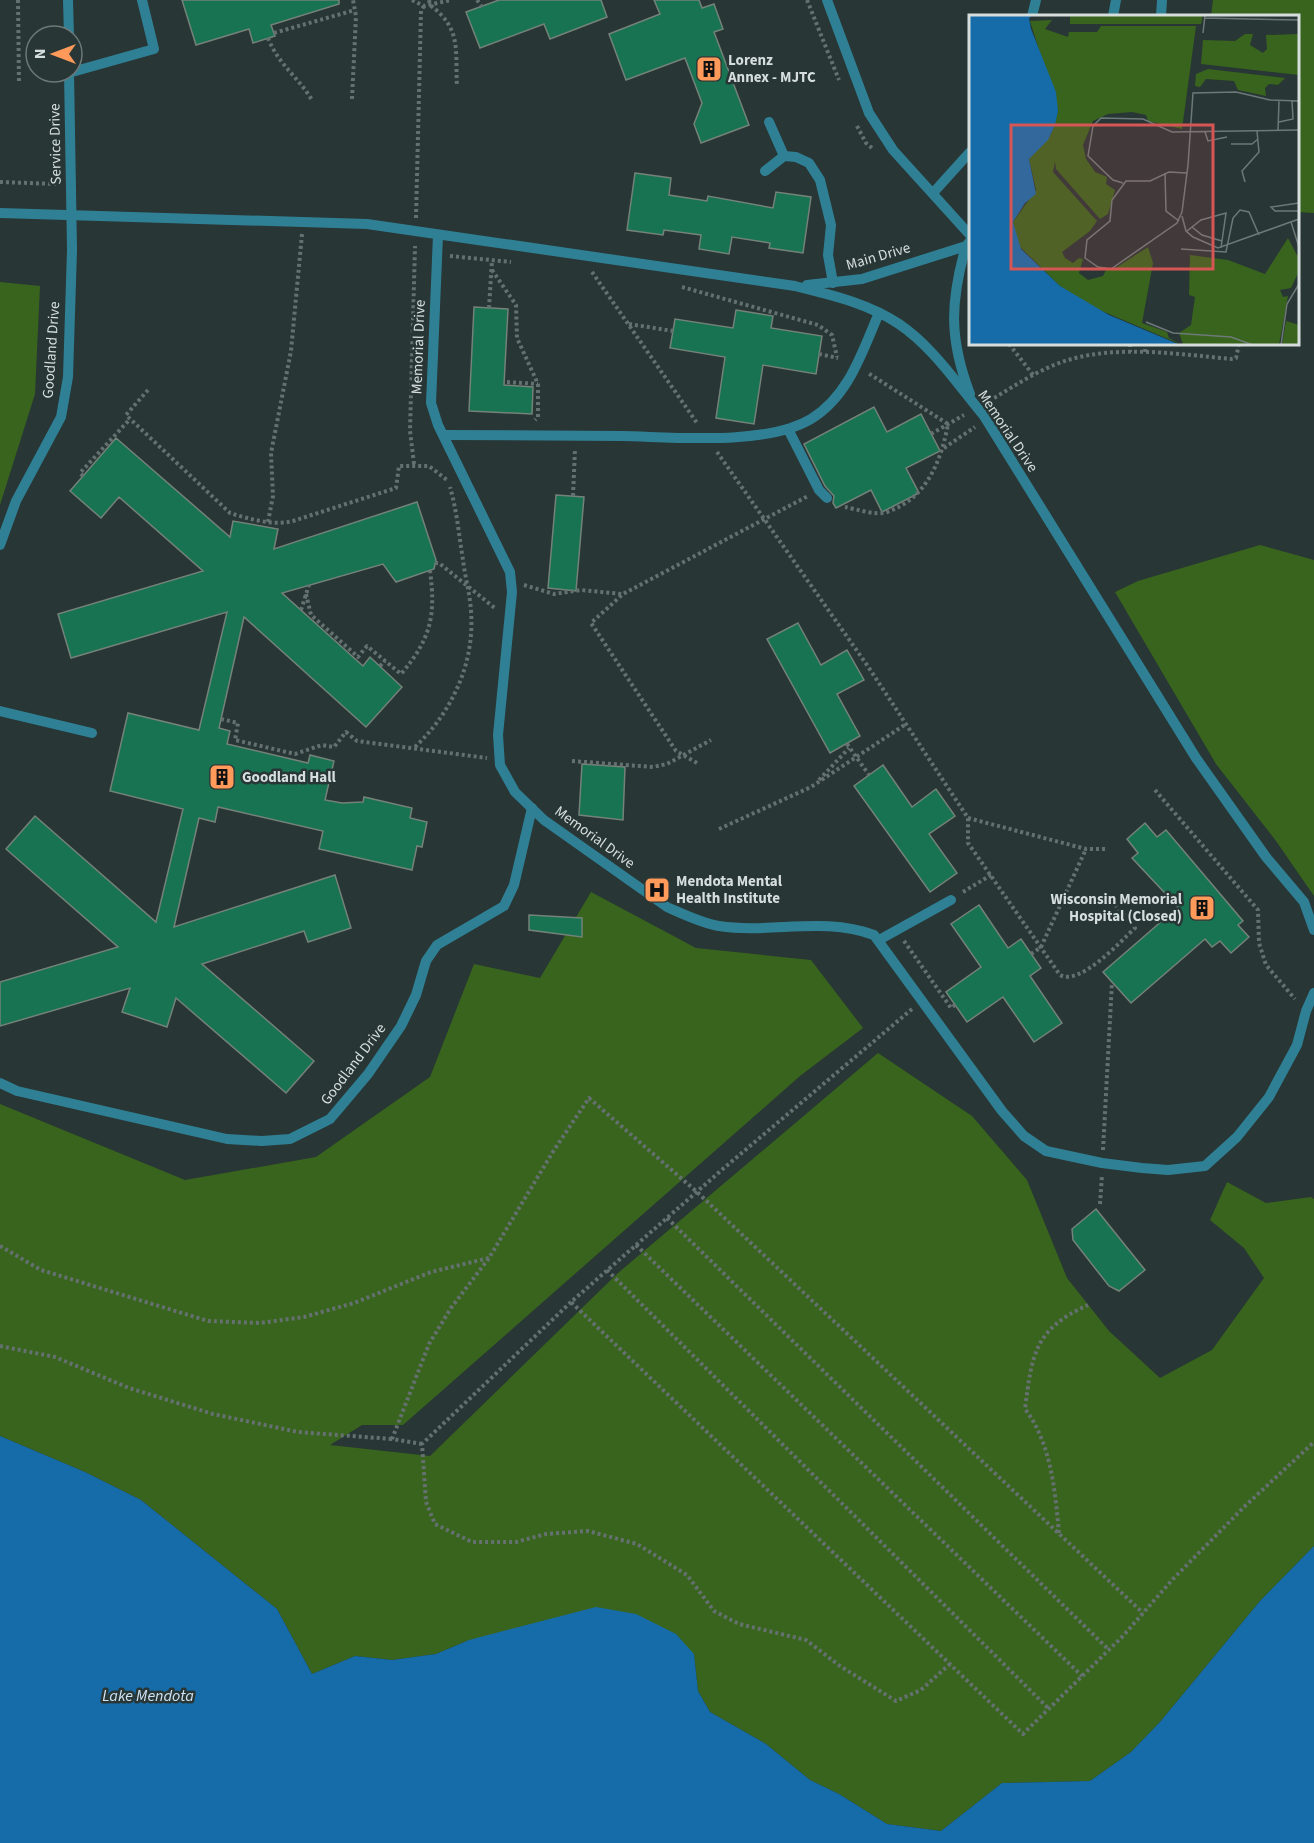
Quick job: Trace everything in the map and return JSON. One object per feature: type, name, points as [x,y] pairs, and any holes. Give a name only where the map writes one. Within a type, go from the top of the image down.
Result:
[{"type":"lane","points":[[68,0],[69,24]]},
{"type":"lane","points":[[84,68],[154,49],[142,0]]},
{"type":"lane","points":[[827,0],[869,113],[893,150],[933,193],[969,240],[956,282],[953,305],[954,334],[959,364],[975,405]]},
{"type":"lane","points":[[1032,15],[1036,0]]},
{"type":"lane","points":[[1113,15],[1116,0]]},
{"type":"lane","points":[[1161,15],[1162,0]]},
{"type":"lane","name":"Service Drive","points":[[71,84],[71,216]]},
{"type":"lane","points":[[769,122],[784,156]]},
{"type":"lane","points":[[933,193],[969,153]]},
{"type":"lane","points":[[765,171],[784,156],[796,157],[809,163],[820,180],[831,225],[828,255],[833,283]]},
{"type":"lane","name":"Memorial Drive","points":[[0,213],[367,224],[795,286],[834,295],[899,324],[916,339],[986,420],[1196,758],[1266,857],[1304,902],[1314,930]]},
{"type":"lane","name":"Goodland Drive","points":[[0,545],[16,501],[61,417],[68,376],[71,216]]},
{"type":"lane","name":"Memorial Drive","points":[[438,235],[431,403],[511,578],[511,613],[498,735],[499,760],[515,792],[544,820],[650,895],[687,916],[717,926],[835,926],[866,932],[879,940]]},
{"type":"lane","name":"Main Drive","points":[[795,286],[862,279],[969,240]]},
{"type":"lane","points":[[444,435],[706,437],[767,434],[788,429],[812,418],[850,381],[879,314]]},
{"type":"lane","points":[[788,429],[823,494]]},
{"type":"lane","points":[[0,711],[92,734]]},
{"type":"lane","name":"Goodland Drive","points":[[0,1083],[17,1091],[227,1138],[262,1142],[290,1138],[330,1119],[368,1074],[401,1026],[416,995],[426,961],[437,945],[504,906],[514,885],[532,808]]},
{"type":"lane","points":[[951,900],[879,940],[1002,1112],[1024,1136],[1046,1150],[1102,1164],[1168,1170],[1204,1166],[1213,1161],[1237,1137],[1269,1097],[1297,1045],[1306,1011],[1314,993]]},
{"type":"path","points":[[18,0],[19,84]]},
{"type":"path","points":[[352,99],[355,10],[353,0]]},
{"type":"path","points":[[412,0],[424,6],[429,2],[451,0]]},
{"type":"path","points":[[477,0],[482,7]]},
{"type":"path","points":[[429,2],[447,18],[455,39],[457,87]]},
{"type":"path","points":[[274,33],[355,10]]},
{"type":"path","points":[[268,38],[281,64],[304,87],[312,100]]},
{"type":"path","points":[[0,182],[71,184]]},
{"type":"path","points":[[268,522],[273,496],[271,453],[291,351],[304,222]]},
{"type":"path","points":[[437,255],[514,262]]},
{"type":"path","points":[[591,256],[592,271],[906,724],[968,818],[968,843],[1060,975],[1066,978],[1094,966],[1135,928],[1116,906]]},
{"type":"path","points":[[489,308],[492,260]]},
{"type":"path","points":[[492,270],[516,305],[517,338],[538,384],[538,417],[520,435]]},
{"type":"path","points":[[581,270],[602,272]]},
{"type":"path","points":[[674,284],[818,325],[832,335],[837,357]]},
{"type":"path","points":[[628,324],[673,331]]},
{"type":"path","points":[[1010,345],[1034,376]]},
{"type":"path","points":[[1130,345],[1131,352]]},
{"type":"path","points":[[1145,352],[1146,345]]},
{"type":"path","points":[[931,434],[975,405],[1063,362],[1131,352],[1231,359],[1236,358],[1239,345]]},
{"type":"path","points":[[819,354],[837,357],[856,365],[948,424]]},
{"type":"path","points":[[507,382],[538,384]]},
{"type":"path","points":[[148,390],[126,415],[230,513],[282,524],[396,488],[399,466],[429,466],[440,473],[450,487],[471,609],[471,637],[462,676],[453,699],[437,724],[415,747]]},
{"type":"path","points":[[83,476],[80,472],[130,419]]},
{"type":"path","points":[[943,448],[986,420]]},
{"type":"path","points":[[845,507],[885,513],[922,492],[943,448],[948,424]]},
{"type":"path","points":[[573,496],[575,436]]},
{"type":"path","points":[[697,763],[681,756],[591,623],[623,594],[764,519],[823,494]]},
{"type":"path","points":[[435,563],[439,563],[497,609],[511,613]]},
{"type":"path","points":[[306,594],[310,615],[358,657],[367,646],[401,674],[416,657],[427,636],[433,598],[430,570]]},
{"type":"path","points":[[511,578],[535,590],[554,594],[581,590],[623,594]]},
{"type":"path","points":[[301,610],[309,585]]},
{"type":"path","points":[[380,666],[385,661]]},
{"type":"path","points":[[221,719],[238,723],[235,740],[295,754],[322,745],[334,747],[346,732],[357,741],[499,760]]},
{"type":"path","points":[[719,830],[811,787],[906,724]]},
{"type":"path","points":[[572,761],[653,767],[667,764],[711,740]]},
{"type":"path","points":[[811,787],[848,746],[869,775]]},
{"type":"path","points":[[1155,790],[1258,910],[1259,943],[1266,965],[1306,1011]]},
{"type":"path","points":[[787,798],[790,805]]},
{"type":"path","points":[[968,818],[1086,849],[1106,849]]},
{"type":"path","points":[[1031,954],[1041,947],[1086,849]]},
{"type":"path","points":[[951,900],[991,875]]},
{"type":"path","points":[[897,931],[951,1008],[955,1005]]},
{"type":"path","points":[[1100,1204],[1112,982]]},
{"type":"path","points":[[422,1444],[607,1270],[923,1000]]},
{"type":"path","points":[[392,1439],[429,1344],[451,1308],[489,1258],[554,1150],[589,1098],[697,1192],[1143,1613]]},
{"type":"path","points":[[667,1218],[1109,1650]]},
{"type":"path","points":[[636,1245],[1082,1676]]},
{"type":"path","points":[[0,1246],[41,1270],[208,1321],[261,1323],[304,1317],[354,1303],[431,1272],[489,1258]]},
{"type":"path","points":[[607,1270],[1049,1709]]},
{"type":"path","points":[[571,1302],[1023,1734],[1109,1650],[1244,1507],[1314,1442]]},
{"type":"path","points":[[1059,1533],[1055,1491],[1039,1427],[1025,1409],[1031,1363],[1047,1330],[1088,1305]]},
{"type":"path","points":[[0,1346],[55,1357],[129,1389],[213,1414],[297,1432],[392,1439],[422,1444]]},
{"type":"path","points":[[422,1444],[426,1502],[435,1524],[472,1542],[516,1542],[546,1534],[588,1531],[638,1544],[687,1575],[714,1611],[739,1624],[806,1640],[840,1666],[896,1701],[921,1690],[950,1664]]},
{"type":"green space","points":[[1213,0],[1314,0],[1314,213],[1299,212],[1299,15],[1211,15]]},
{"type":"green space","points":[[0,282],[40,286],[35,394],[0,505]]},
{"type":"green space","points":[[1260,545],[1314,560],[1314,896],[1276,841],[1216,764],[1115,592],[1138,581]]},
{"type":"green space","points":[[591,892],[696,948],[811,960],[863,1028],[800,1076],[403,1425],[362,1425],[330,1445],[430,1456],[618,1273],[878,1053],[972,1116],[1027,1180],[1067,1278],[1109,1331],[1160,1378],[1212,1350],[1264,1278],[1244,1248],[1210,1220],[1227,1182],[1266,1203],[1311,1197],[1314,1199],[1314,1546],[1260,1601],[1160,1722],[1131,1752],[1090,1781],[1002,1783],[941,1831],[887,1824],[839,1794],[810,1780],[766,1744],[710,1712],[698,1691],[694,1654],[469,1640],[436,1654],[392,1660],[355,1656],[312,1674],[277,1609],[141,1500],[85,1472],[0,1436],[0,1104],[185,1180],[316,1157],[430,1077],[474,964],[540,978]]},
{"type":"water","name":"Lake Mendota","points":[[0,1436],[85,1472],[141,1500],[277,1609],[312,1674],[355,1656],[392,1660],[436,1654],[469,1640],[596,1607],[636,1614],[676,1634],[694,1654],[698,1691],[710,1712],[766,1744],[810,1780],[839,1794],[887,1824],[941,1831],[1002,1783],[1090,1781],[1131,1752],[1160,1722],[1260,1601],[1314,1546],[1314,1843],[0,1843]]},
{"type":"building","points":[[182,0],[339,0],[339,4],[271,25],[275,36],[253,43],[249,29],[196,45]]},
{"type":"building","points":[[499,0],[601,0],[607,17],[550,39],[544,24],[480,48],[466,12]]},
{"type":"building","name":"Lorenz Annex - MJTC","points":[[654,0],[699,0],[702,8],[714,4],[723,29],[714,32],[749,125],[701,143],[694,124],[702,103],[685,58],[626,80],[609,34],[660,14]]},
{"type":"building","points":[[635,173],[671,178],[669,195],[707,201],[708,196],[773,208],[776,192],[811,197],[803,253],[769,248],[770,243],[732,237],[729,254],[699,249],[701,235],[664,230],[663,235],[627,230]]},
{"type":"building","points":[[474,307],[508,309],[504,385],[533,387],[532,414],[469,411]]},
{"type":"building","points":[[736,310],[773,316],[771,328],[822,336],[816,374],[763,365],[754,424],[716,418],[725,357],[670,348],[675,319],[733,328]]},
{"type":"building","points":[[874,407],[887,432],[921,414],[940,451],[906,468],[919,493],[882,512],[871,490],[836,508],[833,503],[834,496],[825,486],[804,444]]},
{"type":"building","name":"Goodland Hall","points":[[116,438],[230,537],[233,521],[278,529],[274,549],[417,502],[436,560],[434,569],[396,582],[383,564],[282,593],[363,666],[370,657],[402,687],[366,727],[244,617],[219,728],[230,731],[227,744],[308,763],[310,755],[334,761],[325,800],[342,803],[363,802],[364,797],[412,808],[410,818],[427,822],[422,847],[417,846],[412,870],[319,849],[323,831],[218,807],[215,822],[199,818],[174,927],[335,875],[351,928],[308,942],[304,931],[202,964],[314,1061],[286,1093],[176,998],[167,1027],[122,1012],[130,988],[0,1026],[0,982],[118,947],[6,849],[35,816],[156,922],[183,809],[110,791],[128,713],[199,730],[227,612],[71,658],[58,614],[203,571],[119,497],[101,518],[70,491]]},
{"type":"building","points":[[556,495],[584,497],[576,591],[548,588]]},
{"type":"building","points":[[798,623],[821,665],[847,650],[864,680],[837,694],[860,736],[830,753],[767,639]]},
{"type":"building","points":[[582,764],[625,767],[623,820],[579,815]]},
{"type":"building","points":[[883,765],[912,807],[936,789],[955,816],[929,834],[957,873],[930,892],[854,786]]},
{"type":"building","name":"Wisconsin Memorial Hospital (Closed)","points":[[1145,823],[1157,837],[1166,830],[1243,921],[1238,925],[1249,937],[1231,953],[1220,941],[1212,947],[1205,939],[1131,1003],[1103,972],[1178,907],[1132,858],[1138,853],[1127,839]]},
{"type":"building","points":[[979,905],[1008,948],[1021,939],[1041,968],[1030,976],[1062,1023],[1034,1042],[1003,997],[967,1022],[946,992],[981,967],[951,924]]},
{"type":"building","points":[[529,915],[582,918],[582,937],[529,930]]},
{"type":"building","points":[[1096,1209],[1145,1270],[1119,1291],[1109,1286],[1073,1240],[1072,1229]]},
{"type":"place","name":"Lorenz Annex - MJTC","points":[[709,69]]},
{"type":"place","name":"Goodland Hall","points":[[222,777]]},
{"type":"place","name":"Mendota Mental Health Institute","points":[[657,890]]},
{"type":"place","name":"Wisconsin Memorial Hospital (Closed)","points":[[1202,908]]}]
